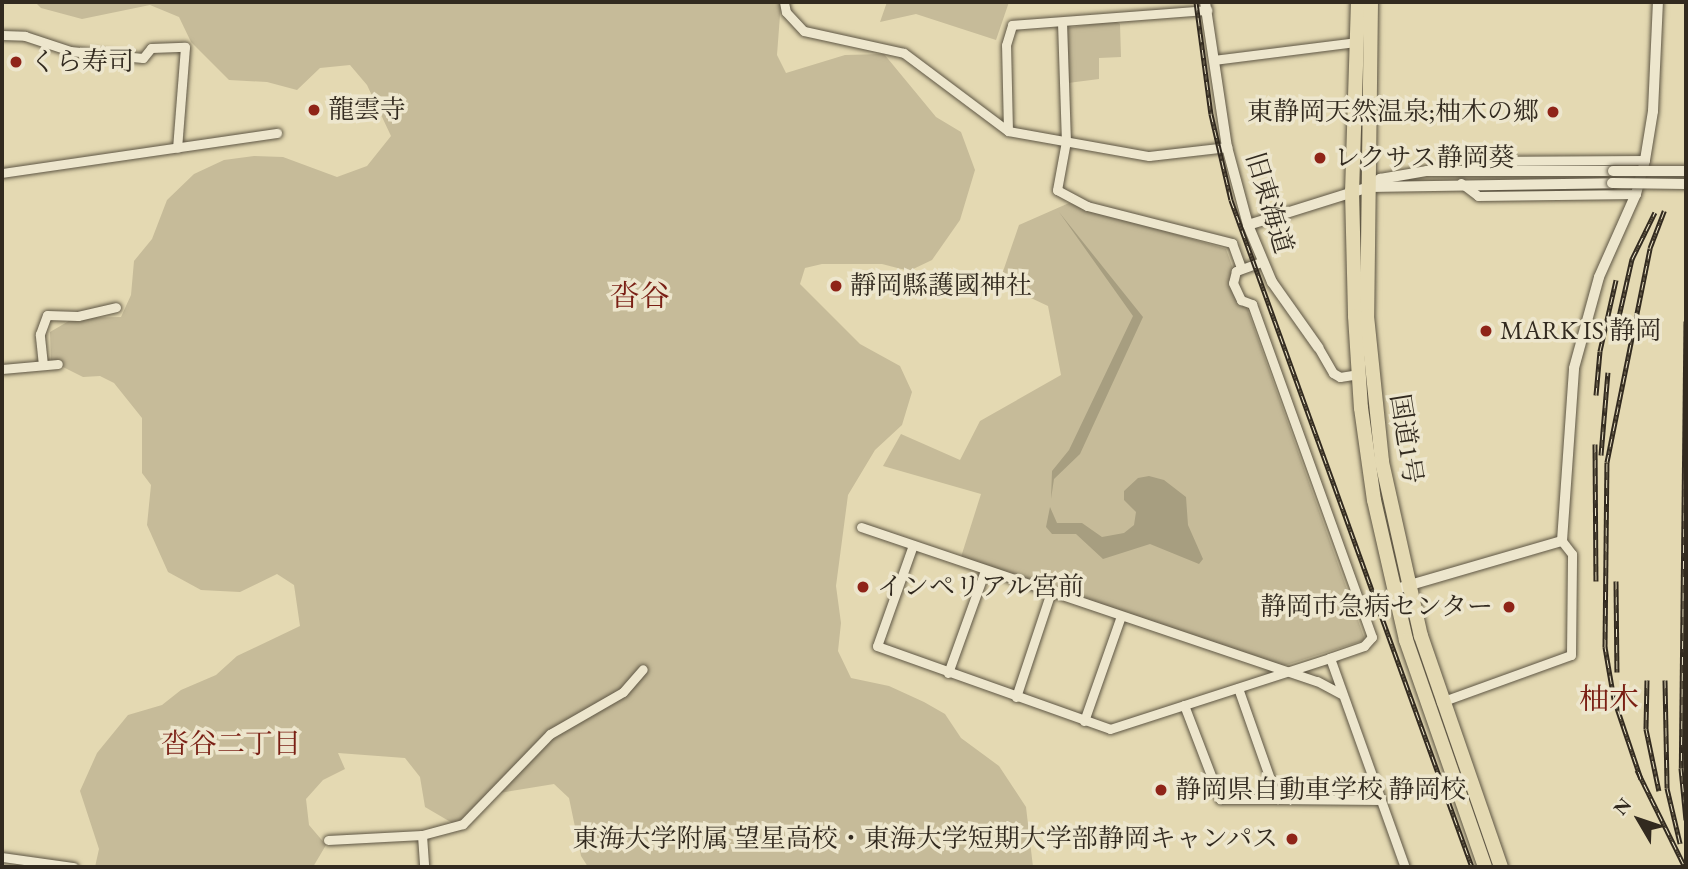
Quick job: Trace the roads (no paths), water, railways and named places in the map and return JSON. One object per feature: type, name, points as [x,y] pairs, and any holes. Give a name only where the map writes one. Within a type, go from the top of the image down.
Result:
[{"type":"highway","name":"国道1号","points":[[1358,2],[1352,191],[1359,374],[1374,500],[1393,590],[1422,693],[1485,867]]},
{"type":"highway","name":"国道1号","points":[[1371,2],[1371,371],[1382,462],[1410,586],[1441,702],[1501,867]]},
{"type":"street","points":[[784,2],[786,12],[804,31],[904,53],[1008,131],[1150,156],[1227,147]]},
{"type":"street","points":[[1441,702],[1572,654],[1572,554],[1562,541],[1569,402],[1579,342],[1599,276],[1636,194],[1645,160],[1653,111],[1658,2]]},
{"type":"street","points":[[1008,131],[1006,45],[1012,25],[1206,6]]},
{"type":"street","name":"旧東海道","points":[[1206,6],[1227,147],[1261,262],[1333,373],[1340,377],[1359,374]]},
{"type":"street","points":[[1062,22],[1066,141],[1057,190],[1087,206],[1232,243],[1241,268]]},
{"type":"street","points":[[2,35],[25,36],[70,51],[143,58],[151,48],[185,47],[177,148]]},
{"type":"street","points":[[1214,60],[1357,42]]},
{"type":"street","points":[[2,173],[276,133]]},
{"type":"street","points":[[1464,171],[1477,161],[1645,160]]},
{"type":"street","points":[[1369,187],[1380,179],[1464,171],[1613,177],[1686,184]]},
{"type":"street","points":[[1248,225],[1369,187],[1613,177],[1686,171]]},
{"type":"street","points":[[1461,183],[1478,196],[1636,194]]},
{"type":"street","points":[[913,545],[877,646],[1110,730],[1364,646],[1372,637],[1252,304],[1237,295],[1233,275],[1241,268],[1261,262]]},
{"type":"street","points":[[43,365],[40,334],[47,314],[78,316],[116,307]]},
{"type":"street","points":[[2,369],[58,364]]},
{"type":"street","points":[[861,527],[1330,685],[1344,698]]},
{"type":"street","points":[[1393,590],[1562,541]]},
{"type":"street","points":[[948,673],[985,570]]},
{"type":"street","points":[[1016,696],[1051,593]]},
{"type":"street","points":[[1084,720],[1121,616]]},
{"type":"street","points":[[1330,658],[1405,867]]},
{"type":"street","points":[[328,840],[422,835],[463,824],[550,734],[623,692],[643,669]]},
{"type":"street","points":[[1238,688],[1277,799]]},
{"type":"street","points":[[1184,705],[1220,799],[1381,800]]},
{"type":"street","points":[[422,835],[425,867]]},
{"type":"street","points":[[2,857],[73,867]]},
{"type":"street","points":[[16,860],[26,867]]},
{"type":"railway","points":[[1196,2],[1211,114],[1231,200],[1472,867]]},
{"type":"railway","points":[[1641,779],[1614,699],[1605,647],[1607,462],[1650,248],[1664,211]]},
{"type":"railway","points":[[1618,321],[1632,259],[1655,212]]},
{"type":"railway","points":[[1596,395],[1600,351],[1616,280]]},
{"type":"railway","points":[[1686,321],[1681,768],[1686,820]]},
{"type":"railway","points":[[1601,455],[1608,372]]},
{"type":"railway","points":[[1595,444],[1596,581]]},
{"type":"railway","points":[[1616,581],[1617,672]]},
{"type":"railway","points":[[1647,680],[1646,729],[1659,791]]},
{"type":"railway","points":[[1665,680],[1667,788],[1680,843]]},
{"type":"railway","points":[[1637,770],[1685,867]]},
{"type":"place","name":"くら寿司","points":[[16,62]]},
{"type":"place","name":"龍雲寺","points":[[314,110]]},
{"type":"place","name":"東静岡天然温泉;柚木の郷","points":[[1553,112]]},
{"type":"place","name":"レクサス静岡葵","points":[[1320,158]]},
{"type":"place","name":"靜岡縣護國神社","points":[[836,286]]},
{"type":"place","name":"MARK IS 静岡","points":[[1486,331]]},
{"type":"place","name":"インペリアル宮前","points":[[863,587]]},
{"type":"place","name":"静岡市急病センター","points":[[1509,607]]},
{"type":"place","name":"静岡県自動車学校 静岡校","points":[[1161,790]]},
{"type":"place","name":"東海大学附属 望星高校・東海大学短期大学部静岡キャンパス","points":[[1292,839]]},
{"type":"district","name":"沓谷","points":[[640,296]]},
{"type":"district","name":"柚木","points":[[1609,699]]},
{"type":"district","name":"沓谷二丁目","points":[[231,743]]}]
